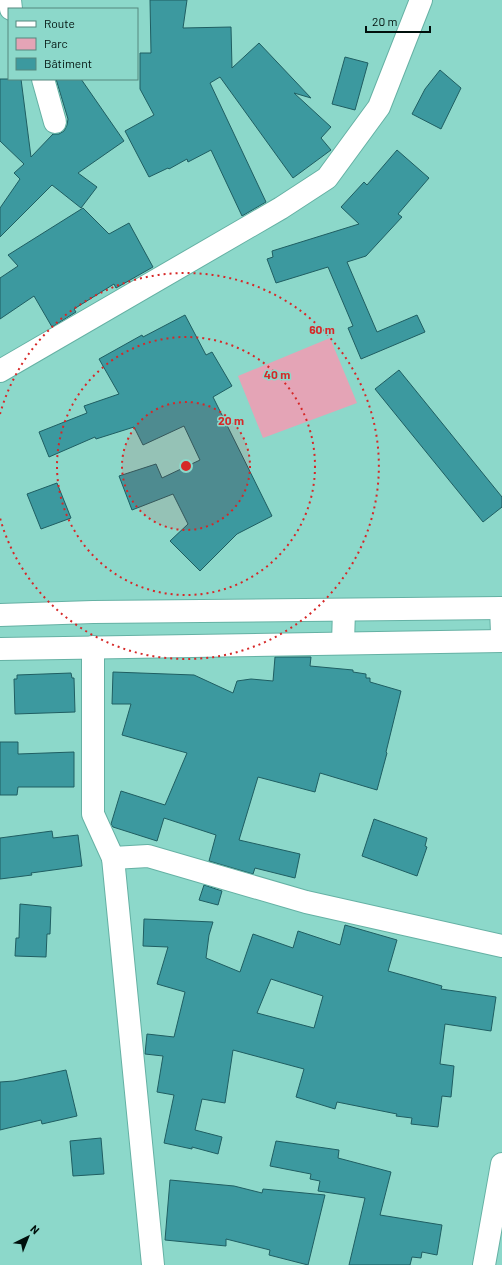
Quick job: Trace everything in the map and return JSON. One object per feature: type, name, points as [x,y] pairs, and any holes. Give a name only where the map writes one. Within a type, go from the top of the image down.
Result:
[{"type":"street","points":[[0,370],[281,208],[327,178],[379,107],[420,0]]},
{"type":"street","points":[[42,80],[55,122]]},
{"type":"street","points":[[0,615],[92,612],[501,608],[502,633]]},
{"type":"street","points":[[343,643],[344,610]]},
{"type":"street","points":[[0,649],[502,641]]},
{"type":"street","points":[[93,647],[92,814],[113,858],[153,1265]]},
{"type":"street","points":[[113,858],[148,856],[306,902],[502,946]]},
{"type":"street","points":[[484,1265],[502,1164]]},
{"type":"green space","points":[[330,338],[357,403],[263,438],[238,376]]},
{"type":"building","points":[[150,0],[187,0],[183,28],[231,27],[232,68],[259,43],[311,98],[294,93],[331,127],[321,138],[331,150],[293,178],[220,77],[210,83],[266,202],[242,216],[211,150],[188,162],[187,159],[169,169],[168,168],[149,177],[125,131],[154,115],[140,89],[140,53],[151,53]]},
{"type":"building","points":[[345,57],[368,63],[355,110],[332,104]]},
{"type":"building","points":[[440,70],[461,88],[441,129],[412,114],[425,89]]},
{"type":"building","points":[[0,79],[8,79],[21,80],[31,157],[53,134],[59,134],[64,131],[67,125],[68,119],[56,80],[82,80],[124,141],[78,173],[97,187],[81,208],[52,185],[0,237],[0,208],[20,179],[14,173],[24,164],[0,141]]},
{"type":"building","points":[[397,150],[429,178],[398,214],[402,217],[366,256],[347,262],[377,332],[417,315],[425,332],[361,359],[348,328],[353,326],[328,267],[276,283],[267,259],[273,257],[272,251],[359,224],[341,207],[364,182],[367,185]]},
{"type":"building","points":[[83,208],[109,234],[129,223],[153,267],[116,288],[114,284],[74,309],[76,312],[52,327],[34,296],[0,319],[0,278],[18,266],[8,255]]},
{"type":"building","points":[[185,315],[206,355],[212,352],[232,386],[213,397],[272,516],[237,534],[200,571],[170,541],[188,524],[173,494],[132,510],[119,476],[156,464],[162,478],[200,460],[184,426],[143,445],[134,427],[96,439],[95,437],[49,457],[39,432],[87,413],[84,406],[119,394],[99,359],[142,335],[143,337]]},
{"type":"building","points":[[399,370],[502,497],[502,507],[483,522],[375,389]]},
{"type":"building","points":[[57,483],[71,518],[41,529],[27,494]]},
{"type":"building","points":[[275,657],[311,657],[310,666],[353,670],[353,672],[366,674],[366,678],[370,678],[370,682],[401,691],[377,790],[320,773],[315,792],[258,777],[239,840],[300,854],[295,878],[255,868],[253,874],[209,861],[216,835],[164,818],[157,841],[113,827],[111,824],[121,791],[165,805],[187,753],[122,735],[131,704],[112,704],[113,672],[194,675],[233,693],[237,681],[251,679],[273,681]]},
{"type":"building","points":[[71,673],[72,678],[74,678],[75,712],[15,714],[14,679],[17,679],[17,675]]},
{"type":"building","points":[[0,742],[18,742],[18,754],[74,752],[74,787],[18,787],[17,795],[0,795]]},
{"type":"building","points":[[374,819],[427,838],[425,846],[427,847],[417,876],[362,856]]},
{"type":"building","points":[[52,831],[53,838],[78,835],[82,866],[0,879],[0,838]]},
{"type":"building","points":[[204,885],[222,891],[218,905],[199,900]]},
{"type":"building","points":[[20,904],[51,907],[50,934],[47,934],[46,957],[15,956],[16,938],[19,938]]},
{"type":"building","points":[[144,919],[213,922],[209,935],[206,958],[240,972],[253,934],[293,948],[298,931],[340,945],[345,925],[397,940],[388,971],[442,986],[441,989],[496,997],[491,1031],[445,1024],[440,1064],[454,1066],[451,1097],[442,1096],[438,1127],[411,1124],[412,1118],[396,1116],[397,1114],[337,1102],[335,1109],[296,1097],[304,1069],[233,1050],[225,1103],[202,1099],[195,1130],[222,1137],[218,1154],[192,1147],[192,1149],[164,1143],[174,1095],[157,1092],[163,1056],[145,1054],[147,1034],[174,1037],[185,992],[157,984],[168,947],[143,946]],"holes":[[[271,979],[323,996],[314,1028],[257,1013]]]},
{"type":"building","points":[[66,1070],[77,1116],[42,1124],[41,1120],[0,1130],[0,1082],[14,1081]]},
{"type":"building","points":[[101,1138],[104,1174],[73,1176],[70,1141]]},
{"type":"building","points":[[276,1141],[339,1150],[338,1158],[391,1172],[380,1215],[442,1225],[437,1255],[422,1252],[421,1258],[412,1257],[410,1265],[349,1265],[365,1198],[318,1191],[320,1181],[310,1179],[311,1174],[270,1166]]},
{"type":"building","points":[[170,1180],[234,1186],[262,1193],[263,1189],[325,1195],[308,1265],[269,1255],[270,1250],[226,1239],[226,1246],[165,1240]]}]
